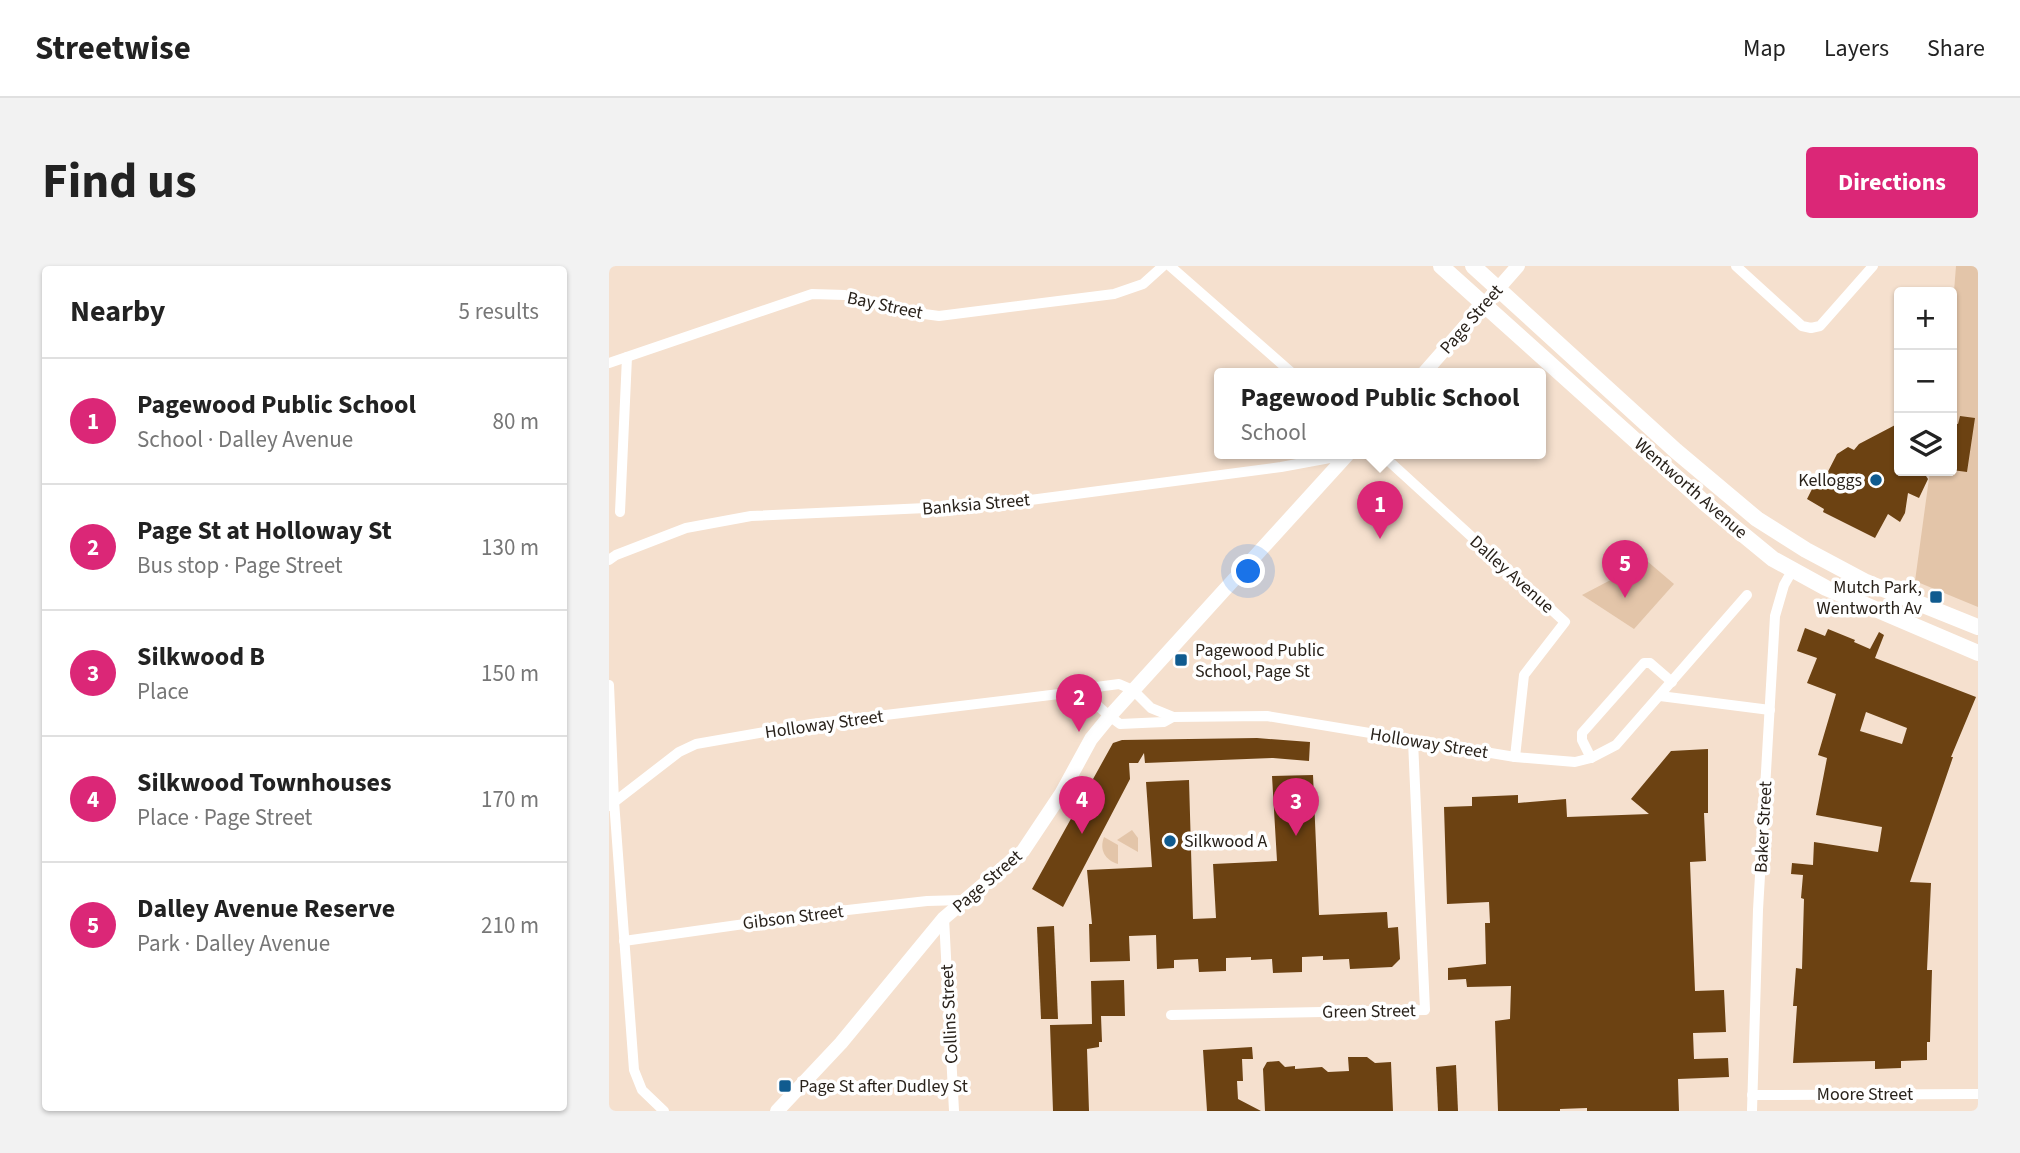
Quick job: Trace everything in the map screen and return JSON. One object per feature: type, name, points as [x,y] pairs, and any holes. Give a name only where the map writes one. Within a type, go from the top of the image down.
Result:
[{"type":"main road","name":"Wentworth Avenue","points":[[1441,266],[1706,504],[1773,559],[1826,588],[1978,653]]},
{"type":"main road","name":"Wentworth Avenue","points":[[1473,266],[1711,482],[1758,519],[1806,550],[1866,582],[1978,627]]},
{"type":"main road","name":"Page Street","points":[[1429,368],[1518,266]]},
{"type":"main road","name":"Page Street","points":[[777,1111],[841,1043],[944,918],[1023,851],[1061,794],[1091,739],[1109,717],[1344,459]]},
{"type":"main road","name":"Baker Street","points":[[1792,571],[1806,550]]},
{"type":"street","name":"Bay Street","points":[[609,363],[812,294],[845,295],[939,316],[1114,294],[1143,284],[1163,266]]},
{"type":"street","points":[[1170,266],[1286,368]]},
{"type":"street","points":[[1736,266],[1802,326],[1811,328],[1820,326],[1873,266]]},
{"type":"street","points":[[620,512],[627,358]]},
{"type":"street","name":"Banksia Street","points":[[609,560],[686,528],[751,516],[992,505],[1282,467],[1323,459]]},
{"type":"street","name":"Dalley Avenue","points":[[1387,459],[1565,622],[1524,675],[1515,757]]},
{"type":"street","name":"Baker Street","points":[[1752,1111],[1758,910],[1775,615],[1784,585],[1792,571]]},
{"type":"street","name":"Holloway Street","points":[[612,804],[679,752],[696,744],[811,724],[1059,694],[1085,696],[1120,724],[1164,722],[1173,717],[1267,716],[1515,757],[1575,762],[1591,758],[1616,745],[1731,610],[1747,595]]},
{"type":"street","points":[[1591,758],[1582,740],[1582,733],[1644,663],[1650,663],[1672,682]]},
{"type":"street","name":"Holloway Street","points":[[1059,694],[1077,688],[1112,684],[1133,690]]},
{"type":"street","points":[[609,685],[612,804],[634,1070],[642,1090],[664,1111]]},
{"type":"street","points":[[1133,690],[1151,708],[1173,717]]},
{"type":"street","points":[[1660,696],[1770,710]]},
{"type":"street","name":"Green Street","points":[[1171,1015],[1425,1010],[1413,741]]},
{"type":"street","name":"Gibson Street","points":[[624,941],[830,912],[927,901],[963,900]]},
{"type":"street","name":"Collins Street","points":[[944,918],[954,1111]]},
{"type":"street","name":"Moore Street","points":[[1752,1095],[1978,1094]]},
{"type":"shaded area","points":[[1956,266],[1978,266],[1978,607],[1915,581],[1929,476],[1957,476],[1957,287],[1954,287]]},
{"type":"shaded area","points":[[1647,561],[1674,584],[1634,629],[1582,595]]},
{"type":"shaded area","points":[[1132,830],[1138,838],[1138,852],[1117,840]]},
{"type":"shaded area","points":[[1104,837],[1118,845],[1118,864],[1104,854]]},
{"type":"building","points":[[1960,416],[1975,418],[1967,472],[1957,471]]},
{"type":"building","name":"Kelloggs","points":[[1894,426],[1894,476],[1926,476],[1928,479],[1919,498],[1908,493],[1905,513],[1900,522],[1888,514],[1875,538],[1823,512],[1824,509],[1807,499],[1813,487],[1819,489],[1837,454],[1848,447],[1854,450],[1859,444]]},
{"type":"building","points":[[1805,628],[1825,636],[1828,629],[1870,649],[1879,632],[1884,635],[1875,658],[1976,697],[1951,757],[1910,882],[1931,883],[1927,970],[1932,970],[1930,1042],[1927,1042],[1927,1060],[1901,1061],[1901,1068],[1875,1069],[1875,1061],[1793,1063],[1797,1006],[1793,1006],[1796,968],[1802,969],[1804,899],[1801,898],[1803,875],[1791,874],[1792,863],[1813,865],[1814,842],[1878,852],[1882,827],[1816,815],[1827,758],[1818,755],[1836,694],[1807,683],[1817,658],[1797,651]],"holes":[[[1866,712],[1907,728],[1902,744],[1860,731]]]},
{"type":"building","points":[[1257,738],[1310,742],[1309,761],[1273,758],[1145,763],[1144,753],[1138,763],[1129,763],[1130,779],[1063,907],[1032,889],[1113,743],[1122,740]]},
{"type":"building","points":[[1708,749],[1708,813],[1704,813],[1706,861],[1690,862],[1695,991],[1724,990],[1726,1032],[1693,1033],[1694,1059],[1728,1058],[1729,1077],[1678,1079],[1679,1111],[1587,1111],[1587,1108],[1498,1111],[1495,1021],[1510,1019],[1511,986],[1467,987],[1466,979],[1448,980],[1448,968],[1486,964],[1485,923],[1490,923],[1489,902],[1447,904],[1444,807],[1472,806],[1472,797],[1518,795],[1518,803],[1566,799],[1567,817],[1649,814],[1631,799],[1671,751]]},
{"type":"building","points":[[1313,775],[1319,915],[1387,912],[1388,928],[1398,927],[1400,959],[1392,967],[1350,969],[1349,959],[1323,960],[1323,956],[1302,957],[1302,972],[1273,973],[1272,959],[1251,960],[1251,957],[1226,958],[1226,971],[1199,972],[1198,959],[1174,960],[1174,968],[1157,969],[1156,935],[1129,936],[1130,961],[1090,962],[1089,924],[1092,924],[1087,870],[1152,867],[1146,782],[1189,780],[1193,919],[1216,918],[1213,864],[1277,861],[1272,776]]},
{"type":"building","points":[[1054,926],[1058,1019],[1041,1019],[1037,927]]},
{"type":"building","points":[[1124,980],[1125,1016],[1101,1016],[1102,1042],[1099,1042],[1099,1047],[1087,1049],[1089,1111],[1053,1111],[1050,1025],[1092,1024],[1091,981]]},
{"type":"building","points":[[1252,1047],[1253,1059],[1242,1059],[1243,1081],[1237,1081],[1238,1099],[1261,1111],[1207,1111],[1203,1050]]},
{"type":"building","points":[[1348,1057],[1367,1057],[1375,1063],[1391,1062],[1393,1111],[1265,1111],[1263,1069],[1267,1062],[1279,1061],[1285,1067],[1295,1066],[1295,1069],[1322,1067],[1328,1072],[1349,1071]]},
{"type":"building","points":[[1456,1065],[1458,1111],[1438,1111],[1436,1067]]},
{"type":"place","name":"Kelloggs","points":[[1876,480]]},
{"type":"place","name":"Pagewood Public School","points":[[1380,539]]},
{"type":"place","name":"Mutch Park, Wentworth Av","points":[[1936,597]]},
{"type":"place","name":"Dalley Avenue Reserve","points":[[1625,598]]},
{"type":"place","name":"Pagewood Public School, Page St","points":[[1181,660]]},
{"type":"place","name":"Page St at Holloway St","points":[[1079,732]]},
{"type":"place","name":"Silkwood Townhouses","points":[[1082,834]]},
{"type":"place","name":"Silkwood B","points":[[1296,836]]},
{"type":"place","name":"Silkwood A","points":[[1170,841]]},
{"type":"place","name":"Page St after Dudley St","points":[[785,1086]]}]
